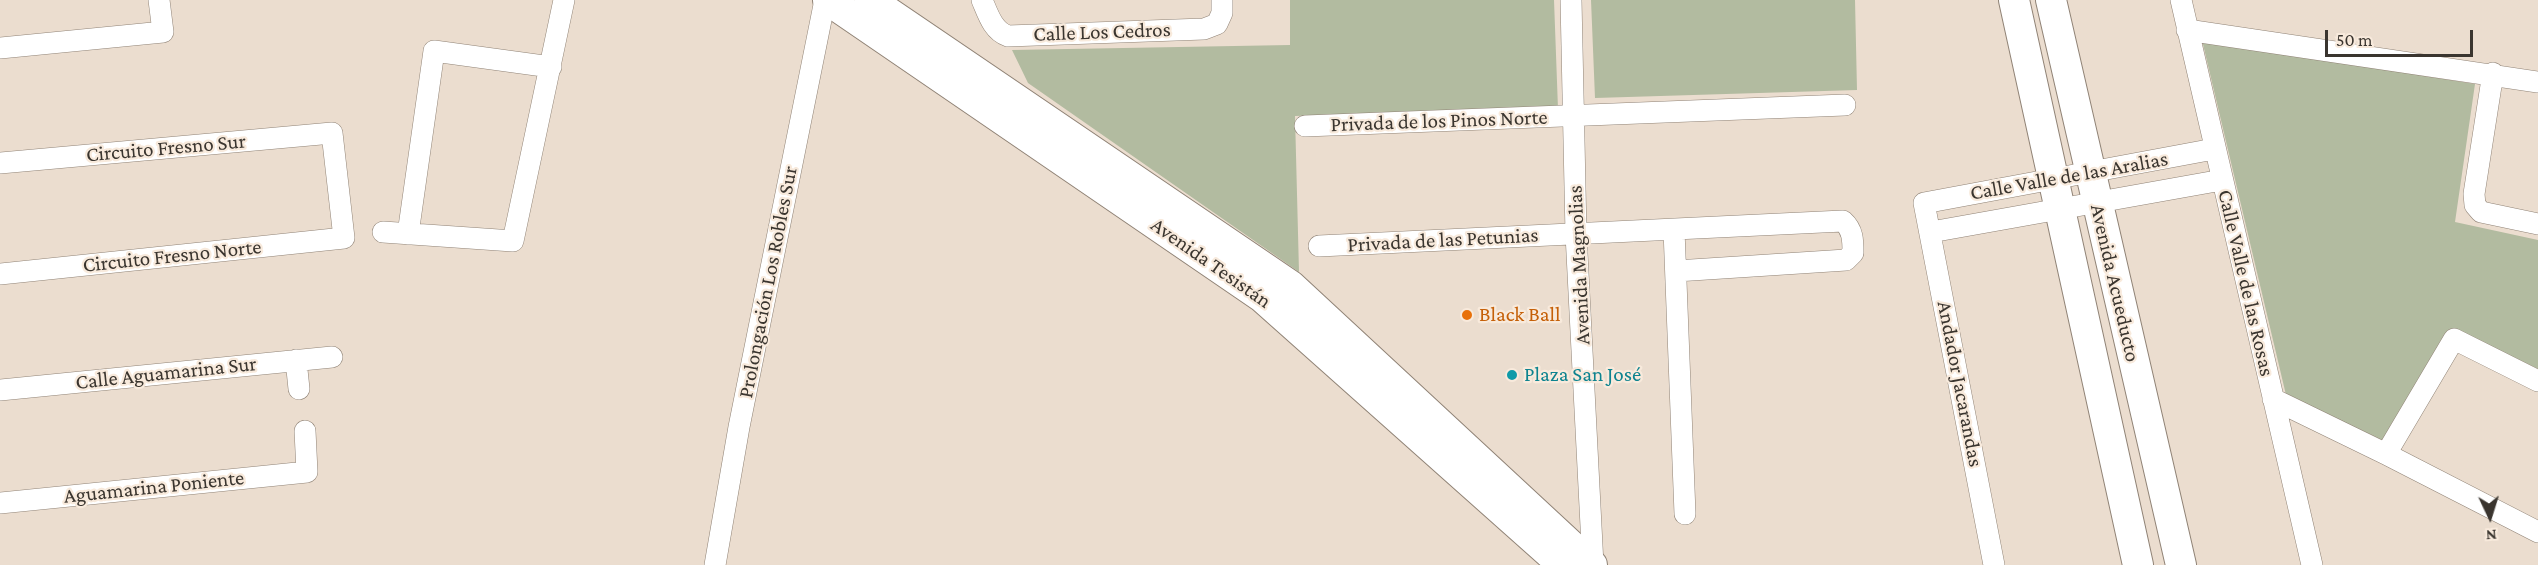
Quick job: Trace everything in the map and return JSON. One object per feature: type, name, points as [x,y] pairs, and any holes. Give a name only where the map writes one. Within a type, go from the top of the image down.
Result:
[{"type":"street","points":[[0,48],[163,32],[159,0]]},
{"type":"street","points":[[383,232],[513,241],[564,0]]},
{"type":"street","name":"Avenida Tesistán","points":[[826,0],[1105,174],[1291,286],[1593,565]]},
{"type":"street","name":"Prolongación Los Robles Sur","points":[[715,565],[739,427],[826,0]]},
{"type":"street","name":"Avenida Tesistán","points":[[870,0],[1105,174],[1262,297],[1563,565]]},
{"type":"street","name":"Calle Los Cedros","points":[[982,0],[993,24],[1000,33],[1008,36],[1204,29],[1217,24],[1222,13],[1222,0]]},
{"type":"street","name":"Avenida Magnolias","points":[[1571,0],[1576,234],[1593,565]]},
{"type":"street","name":"Avenida Acueducto","points":[[2014,0],[2138,565]]},
{"type":"street","name":"Avenida Acueducto","points":[[2051,0],[2181,565]]},
{"type":"street","name":"Calle Valle de las Rosas","points":[[2181,0],[2312,565]]},
{"type":"street","points":[[2187,30],[2493,73],[2538,82]]},
{"type":"street","points":[[408,234],[434,51],[551,67]]},
{"type":"street","points":[[2493,73],[2474,194],[2475,205],[2481,212],[2538,224]]},
{"type":"street","points":[[1573,114],[1845,105]]},
{"type":"street","name":"Privada de los Pinos Norte","points":[[1305,126],[1534,118],[1573,114]]},
{"type":"street","name":"Circuito Fresno Sur","points":[[0,163],[332,133],[344,238]]},
{"type":"street","name":"Calle Valle de las Aralias","points":[[1931,232],[2059,208],[2094,188],[2214,149]]},
{"type":"street","name":"Calle Valle de las Aralias","points":[[1924,203],[2052,178],[2094,188],[2222,180]]},
{"type":"street","name":"Andador Jacarandas","points":[[1924,203],[1994,565]]},
{"type":"street","points":[[1676,271],[1846,260],[1853,253],[1853,239],[1850,228],[1843,221],[1674,230],[1685,514]]},
{"type":"street","name":"Privada de las Petunias","points":[[1319,246],[1674,230]]},
{"type":"street","name":"Circuito Fresno Norte","points":[[0,274],[344,238]]},
{"type":"street","points":[[2386,454],[2454,339],[2538,381]]},
{"type":"street","name":"Calle Aguamarina Sur","points":[[0,390],[332,357]]},
{"type":"street","points":[[296,360],[298,389]]},
{"type":"street","points":[[2273,399],[2538,532]]},
{"type":"street","name":"Aguamarina Poniente","points":[[0,503],[307,472],[305,431]]},
{"type":"green space","points":[[1290,0],[1554,0],[1558,109],[1295,116],[1299,272],[1028,83],[1012,50],[1290,45]]},
{"type":"green space","points":[[1591,0],[1855,0],[1857,90],[1595,98]]},
{"type":"green space","points":[[2202,40],[2475,84],[2455,222],[2538,240],[2538,369],[2454,328],[2386,442],[2286,395]]},
{"type":"place","name":"Black Ball","points":[[1467,315]]},
{"type":"place","name":"Plaza San José","points":[[1512,375]]}]
